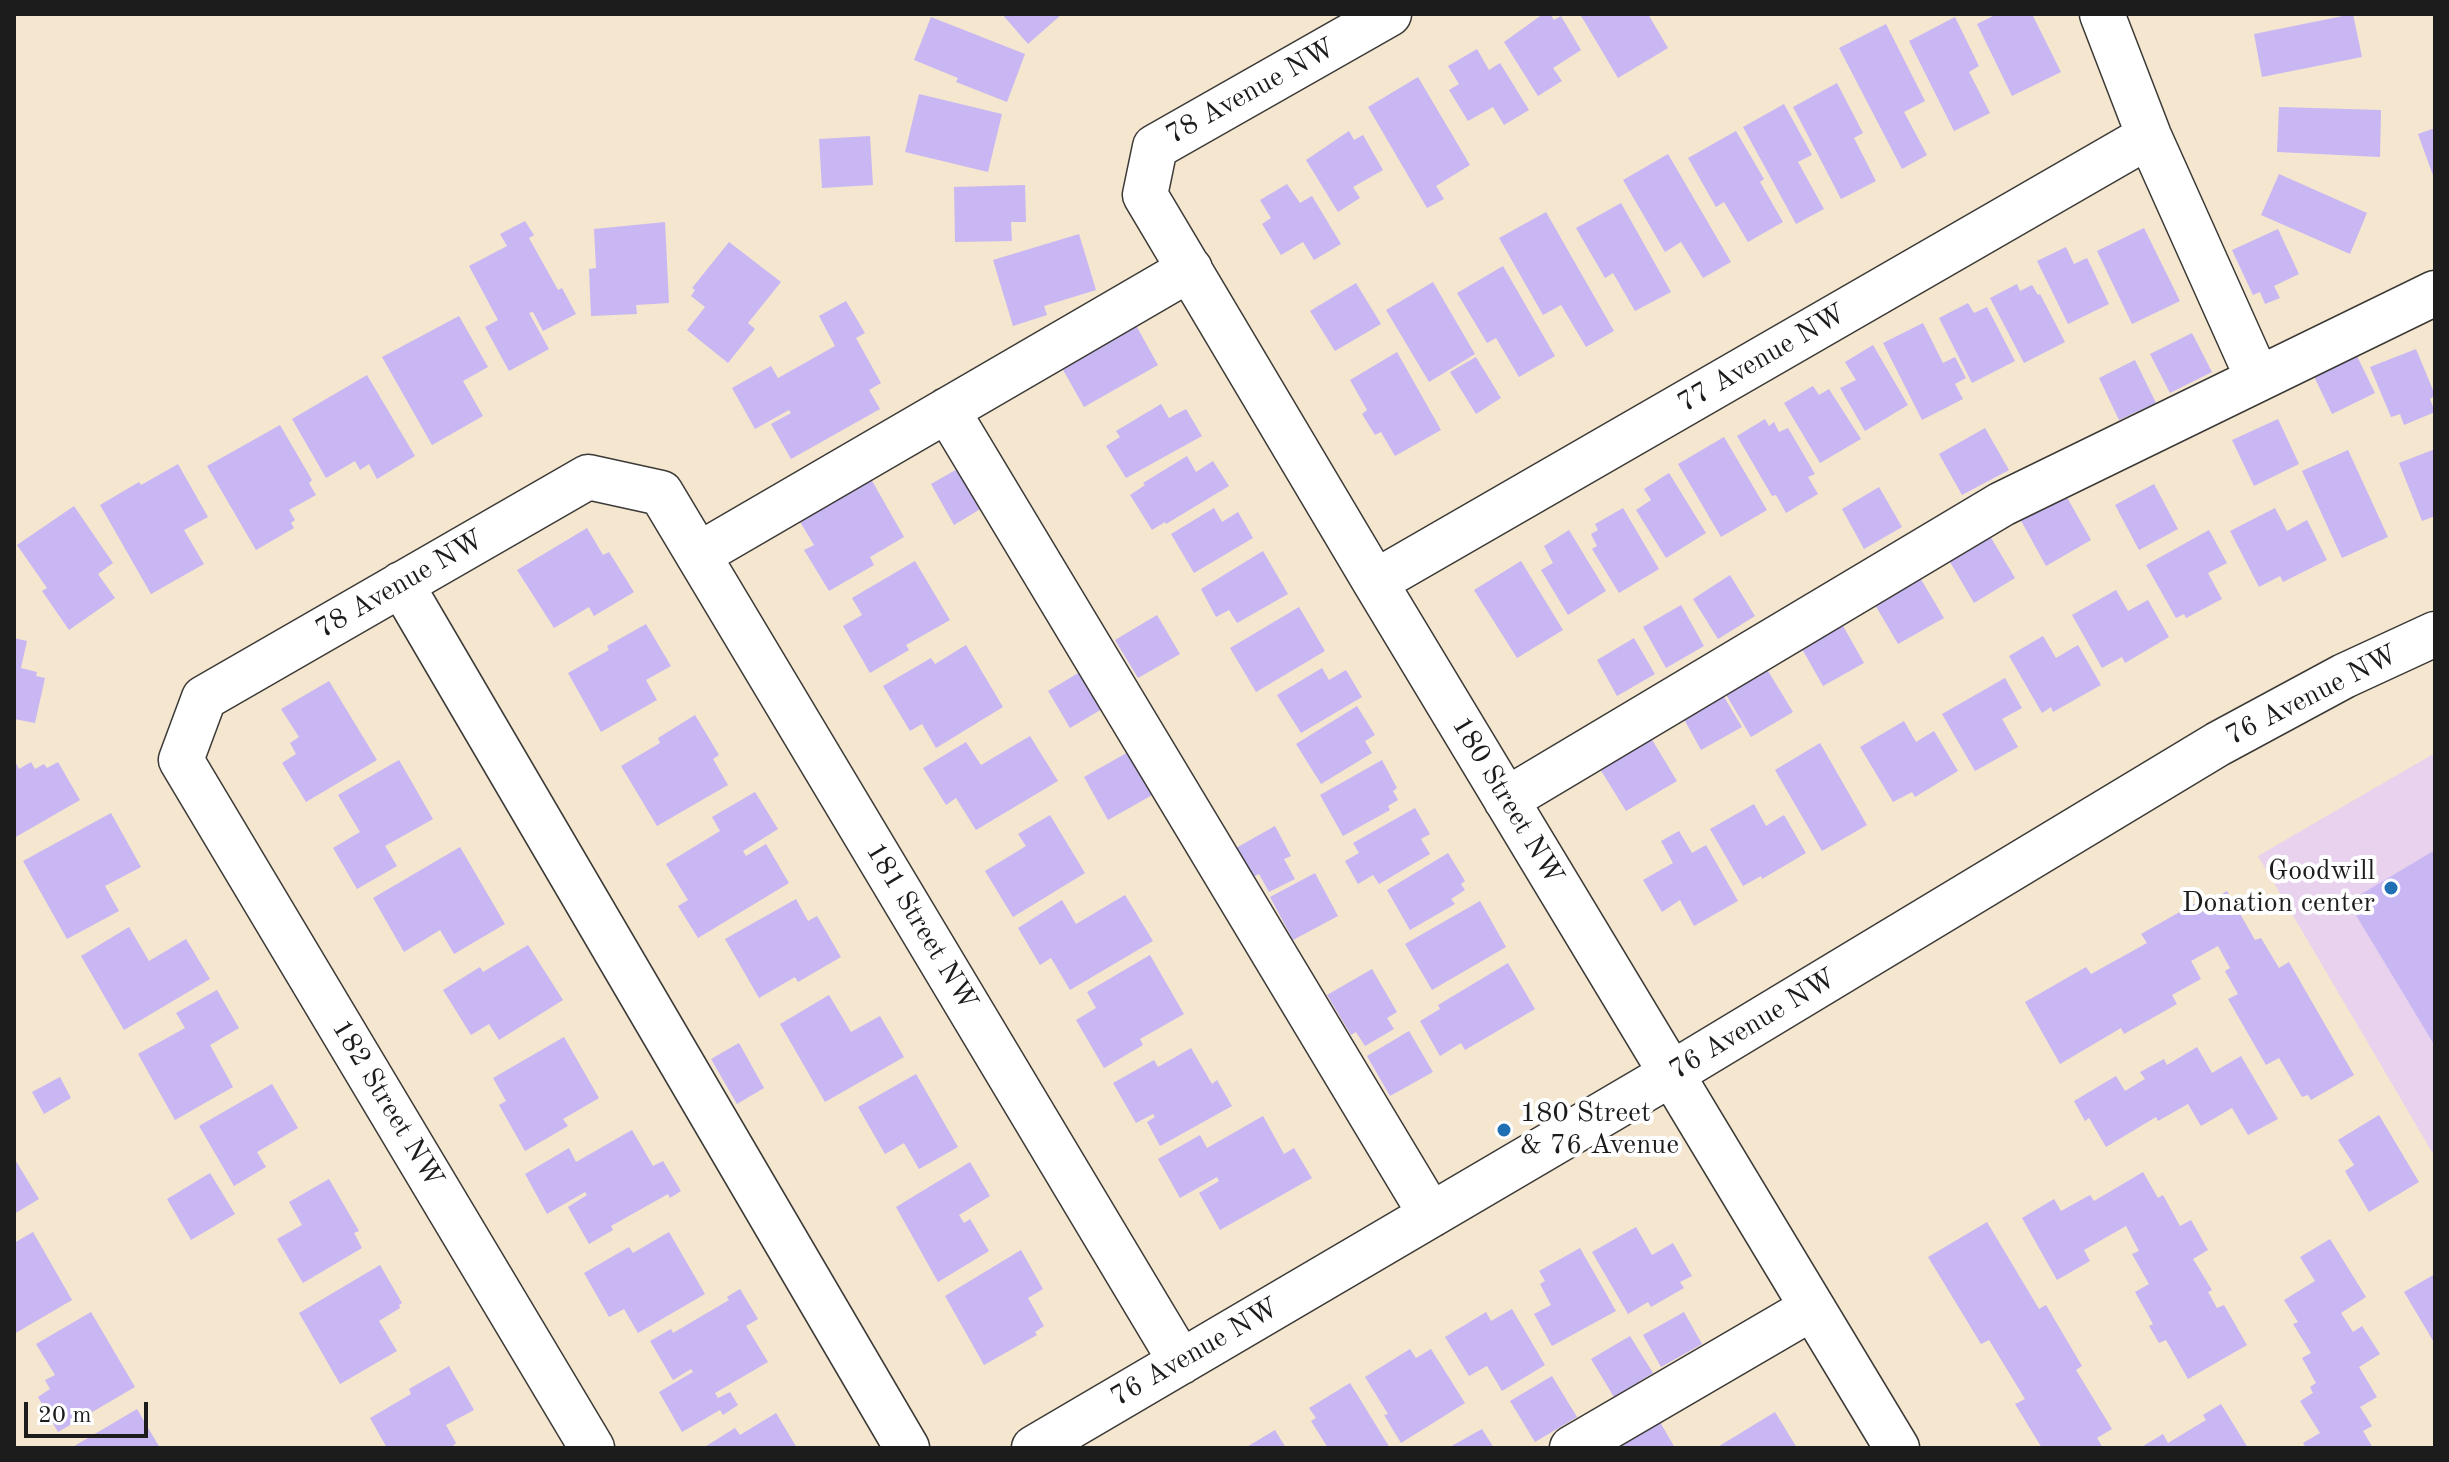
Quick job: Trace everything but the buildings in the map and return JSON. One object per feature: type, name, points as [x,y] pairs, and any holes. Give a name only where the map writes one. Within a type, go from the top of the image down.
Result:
[{"type":"street","name":"78 Avenue NW","points":[[1155,147],[1389,14]]},
{"type":"street","points":[[2102,14],[2149,136],[2258,379]]},
{"type":"street","name":"77 Avenue NW","points":[[1375,582],[2149,136]]},
{"type":"street","name":"180 Street NW","points":[[1155,147],[1145,195],[1897,1448]]},
{"type":"street","points":[[698,555],[1190,269]]},
{"type":"street","points":[[1506,800],[2002,504],[2435,293]]},
{"type":"street","points":[[947,410],[1431,1215]]},
{"type":"street","name":"78 Avenue NW","points":[[181,760],[204,698],[588,477],[661,493]]},
{"type":"street","name":"181 Street NW","points":[[661,493],[1181,1362]]},
{"type":"street","points":[[401,584],[907,1448]]},
{"type":"street","name":"76 Avenue NW","points":[[1034,1448],[1671,1074],[2218,744],[2344,676],[2435,634]]},
{"type":"street","name":"182 Street NW","points":[[181,760],[592,1448]]},
{"type":"street","points":[[1572,1448],[1812,1308]]},
{"type":"shaded area","points":[[2435,753],[2435,1157],[2258,856]]},
{"type":"place","name":"Goodwill Donation center","points":[[2391,888]]},
{"type":"place","name":"180 Street & 76 Avenue","points":[[1504,1130]]}]
